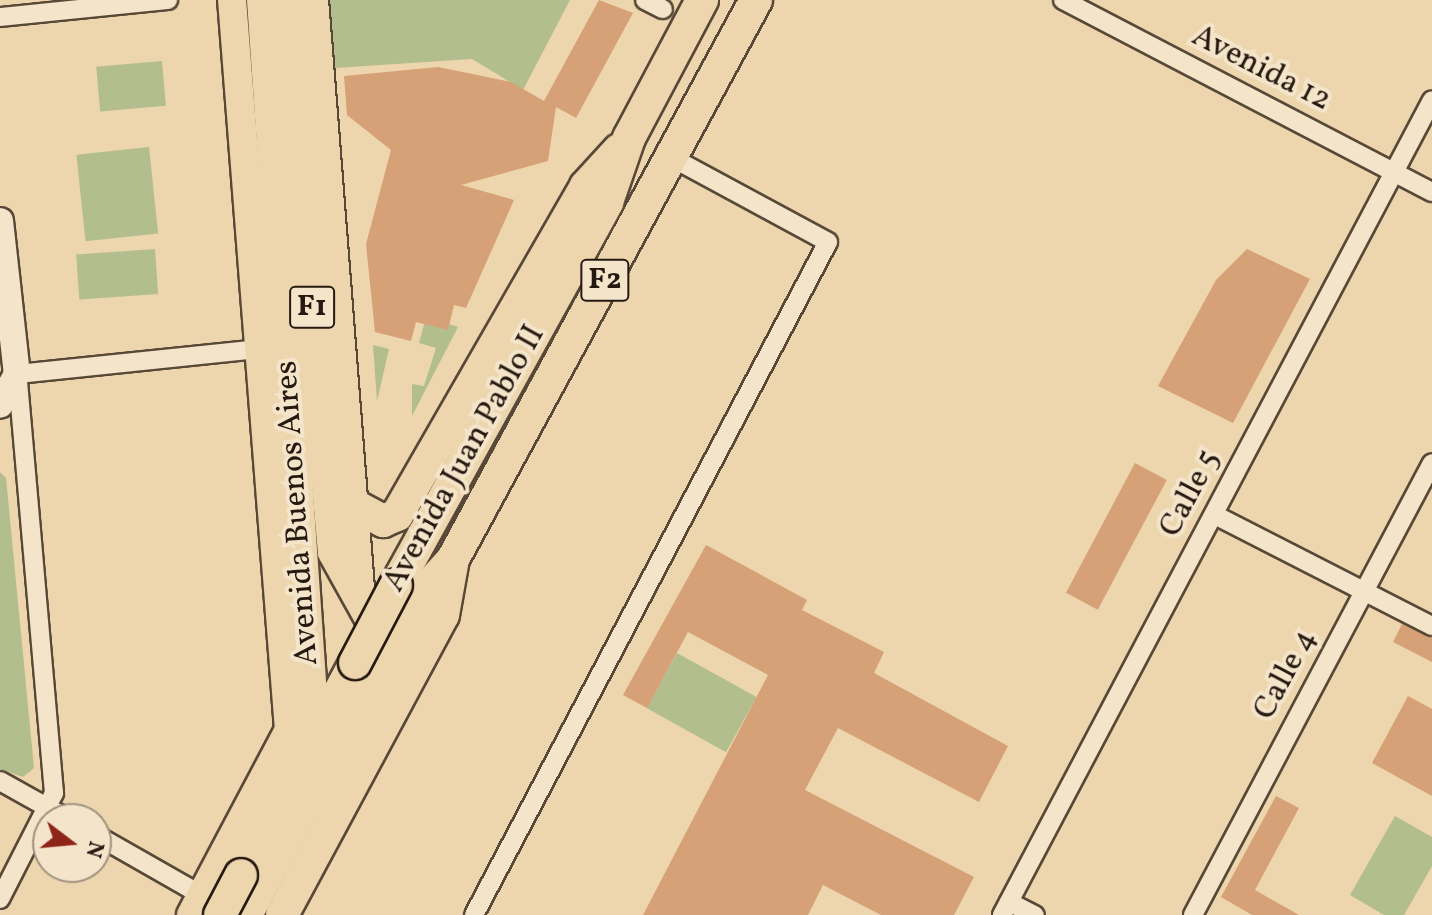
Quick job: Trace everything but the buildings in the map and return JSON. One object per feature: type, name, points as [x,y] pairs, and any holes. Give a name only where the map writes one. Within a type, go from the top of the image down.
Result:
[{"type":"highway","name":"Avenida Buenos Aires","points":[[263,0],[302,734]]},
{"type":"highway","name":"Avenida Buenos Aires","points":[[285,0],[334,552],[361,608],[388,649]]},
{"type":"highway","name":"Avenida Juan Pablo II","points":[[204,908],[251,880],[302,734],[355,663],[607,202],[629,138],[702,0]]},
{"type":"highway","name":"Avenida Juan Pablo II","points":[[282,915],[443,615],[453,559],[756,0]]},
{"type":"highway","points":[[357,507],[383,521],[397,515],[586,186],[629,138]]},
{"type":"highway","name":"F2","points":[[246,915],[251,880],[416,600],[453,559]]},
{"type":"main road","name":"Avenida Buenos Aires","points":[[232,0],[261,349],[302,734]]},
{"type":"main road","name":"Avenida Buenos Aires","points":[[314,0],[357,507],[361,608]]},
{"type":"main road","name":"Avenida Juan Pablo II","points":[[204,908],[302,734]]},
{"type":"street","points":[[0,17],[168,0]]},
{"type":"street","points":[[645,0],[663,9]]},
{"type":"street","name":"Avenida 12","points":[[1063,0],[1432,192]]},
{"type":"street","name":"Calle 5","points":[[1006,908],[1432,100]]},
{"type":"street","points":[[474,915],[828,242],[671,157]]},
{"type":"street","points":[[0,221],[53,767],[51,803]]},
{"type":"street","points":[[17,374],[261,349]]},
{"type":"street","points":[[0,405],[17,374]]},
{"type":"street","name":"Calle 4","points":[[1193,915],[1432,463]]},
{"type":"street","points":[[1215,515],[1432,626]]},
{"type":"street","points":[[0,781],[40,803]]},
{"type":"street","points":[[0,899],[32,843]]},
{"type":"street","points":[[112,846],[204,908],[236,915]]},
{"type":"street","points":[[1006,908],[1035,915]]},
{"type":"green space","points":[[329,0],[570,0],[523,90],[472,59],[335,68]]},
{"type":"green space","points":[[162,61],[166,106],[100,112],[96,67]]},
{"type":"green space","points":[[149,147],[158,234],[85,241],[76,155]]},
{"type":"green space","points":[[155,249],[158,294],[79,299],[76,255]]},
{"type":"green space","points":[[426,317],[458,327],[412,416],[412,384],[424,386],[436,348],[419,343]]},
{"type":"green space","points":[[373,345],[389,349],[377,401]]},
{"type":"green space","points":[[0,472],[6,478],[34,768],[23,777],[0,769]]},
{"type":"green space","points":[[677,653],[757,697],[726,752],[646,708]]},
{"type":"green space","points":[[1395,816],[1432,837],[1432,866],[1404,915],[1384,915],[1350,895]]}]
